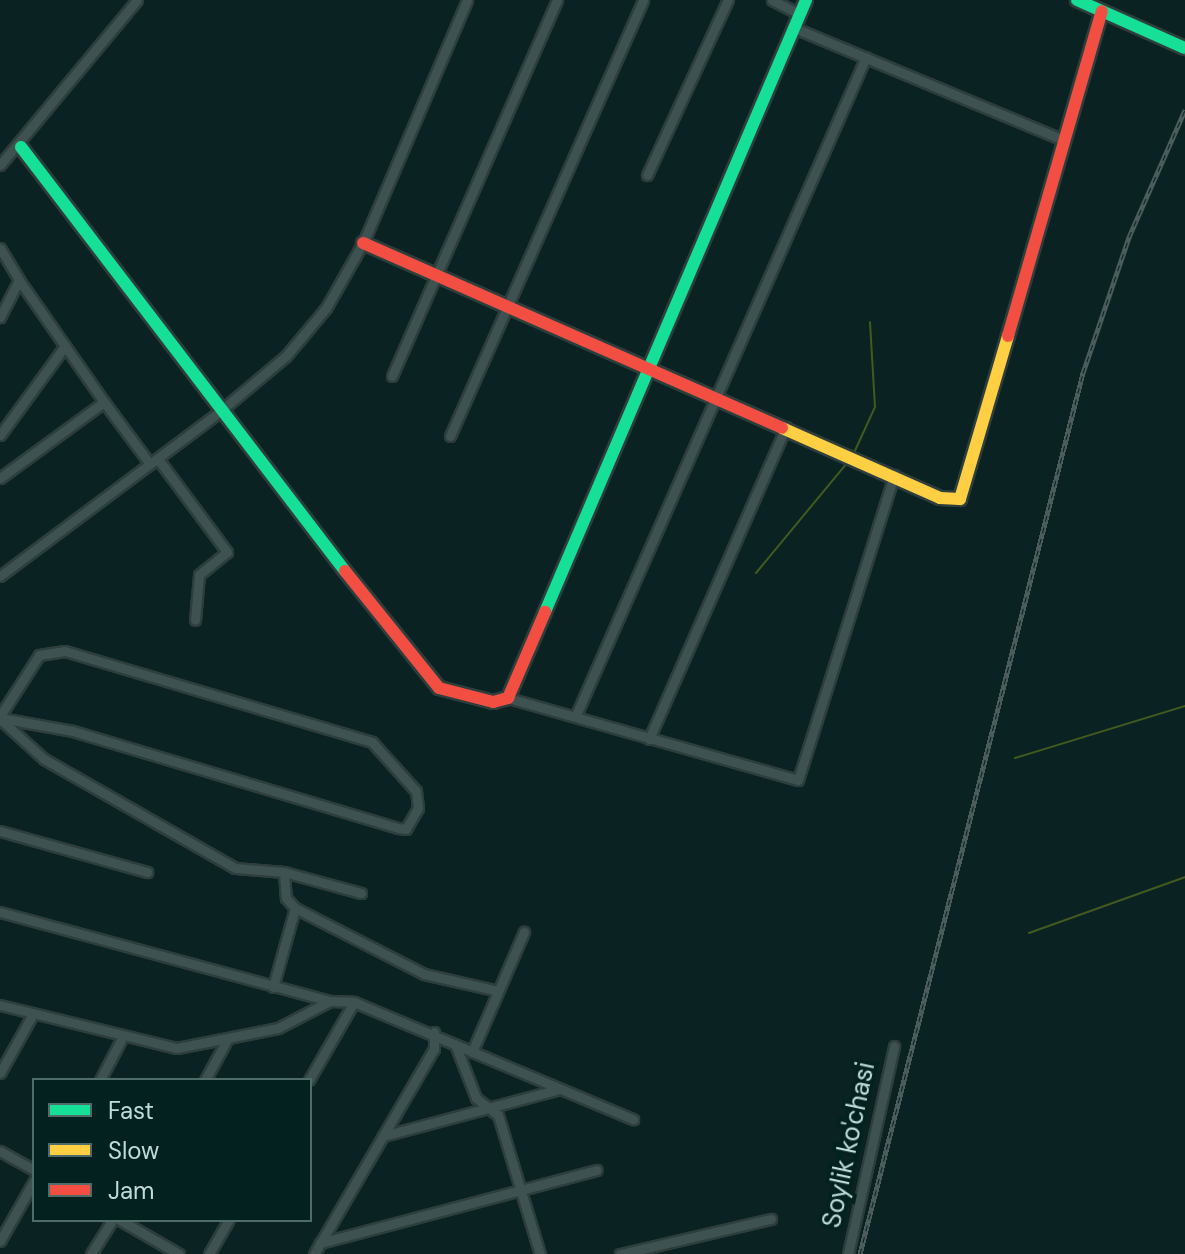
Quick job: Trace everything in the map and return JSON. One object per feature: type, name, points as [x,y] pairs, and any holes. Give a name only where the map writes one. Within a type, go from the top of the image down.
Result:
[{"type":"street","points":[[0,165],[21,147],[137,0]]},
{"type":"street","points":[[0,576],[218,413],[286,356],[326,308],[363,243],[467,0]]},
{"type":"street","points":[[392,376],[440,275],[557,0]]},
{"type":"street","points":[[450,436],[643,0]]},
{"type":"street","points":[[647,175],[728,0]]},
{"type":"street","points":[[772,0],[799,14]]},
{"type":"street","points":[[508,698],[646,366],[806,0]]},
{"type":"street","points":[[1077,0],[1185,48]]},
{"type":"street","points":[[363,243],[719,396],[940,498],[960,499],[965,493],[1102,11]]},
{"type":"street","points":[[792,27],[1063,140]]},
{"type":"street","points":[[576,715],[866,57]]},
{"type":"street","points":[[21,147],[218,413],[439,688],[493,702],[508,698],[576,715],[649,739],[798,780],[894,475]]},
{"type":"street","points":[[0,248],[104,402],[227,552],[199,575],[195,620]]},
{"type":"street","points":[[0,317],[19,280]]},
{"type":"street","points":[[0,435],[65,346]]},
{"type":"street","points":[[0,478],[104,402]]},
{"type":"street","points":[[649,739],[786,427]]},
{"type":"street","points":[[65,651],[372,742],[416,791],[418,808],[406,829],[398,828],[73,731],[0,718],[39,655],[65,651]]},
{"type":"street","points":[[0,718],[44,759],[235,868],[284,872],[361,893]]},
{"type":"street","points":[[0,831],[147,872]]},
{"type":"street","points":[[284,872],[286,898],[295,908],[424,974],[498,991]]},
{"type":"street","points":[[273,987],[295,908]]},
{"type":"street","points":[[0,912],[273,987],[330,1001],[354,1002],[434,1032],[556,1090],[633,1119]]},
{"type":"street","points":[[472,1052],[524,932]]},
{"type":"street","points":[[0,1005],[121,1040],[177,1048],[278,1028],[330,1001]]},
{"type":"street","points":[[310,1078],[354,1002]]},
{"type":"street","points":[[0,1073],[33,1014]]},
{"type":"street","points":[[314,1254],[434,1049],[434,1032]]},
{"type":"street","points":[[101,1078],[121,1040]]},
{"type":"street","points":[[206,1078],[227,1040]]},
{"type":"street","points":[[455,1044],[476,1098],[490,1109],[523,1188],[540,1254]]},
{"type":"street","name":"Soylik ko'chasi","points":[[848,1254],[894,1046]]},
{"type":"street","points":[[383,1136],[556,1090]]},
{"type":"street","points":[[0,1151],[32,1169]]},
{"type":"street","points":[[320,1243],[597,1170]]},
{"type":"street","points":[[0,1241],[32,1185]]},
{"type":"street","points":[[620,1254],[771,1219]]},
{"type":"street","points":[[91,1254],[111,1222]]},
{"type":"street","points":[[127,1222],[179,1254]]},
{"type":"street","points":[[209,1254],[228,1222]]},
{"type":"waterway","points":[[853,455],[875,407],[870,322]]},
{"type":"waterway","points":[[756,573],[847,463]]},
{"type":"waterway","points":[[1015,758],[1185,706]]},
{"type":"waterway","points":[[1029,933],[1185,877]]},
{"type":"railway","points":[[860,1254],[1083,373],[1129,237],[1185,110]]},
{"type":"traffic: fast","points":[[545,612],[806,0]]},
{"type":"traffic: fast","points":[[1077,0],[1185,48]]},
{"type":"traffic: fast","points":[[21,147],[345,571]]},
{"type":"traffic: slow","points":[[782,428],[940,498],[960,499],[1008,336]]},
{"type":"traffic: jam","points":[[1008,336],[1102,11]]},
{"type":"traffic: jam","points":[[363,243],[782,428]]},
{"type":"traffic: jam","points":[[345,571],[439,688],[493,702],[508,698],[545,612]]}]
